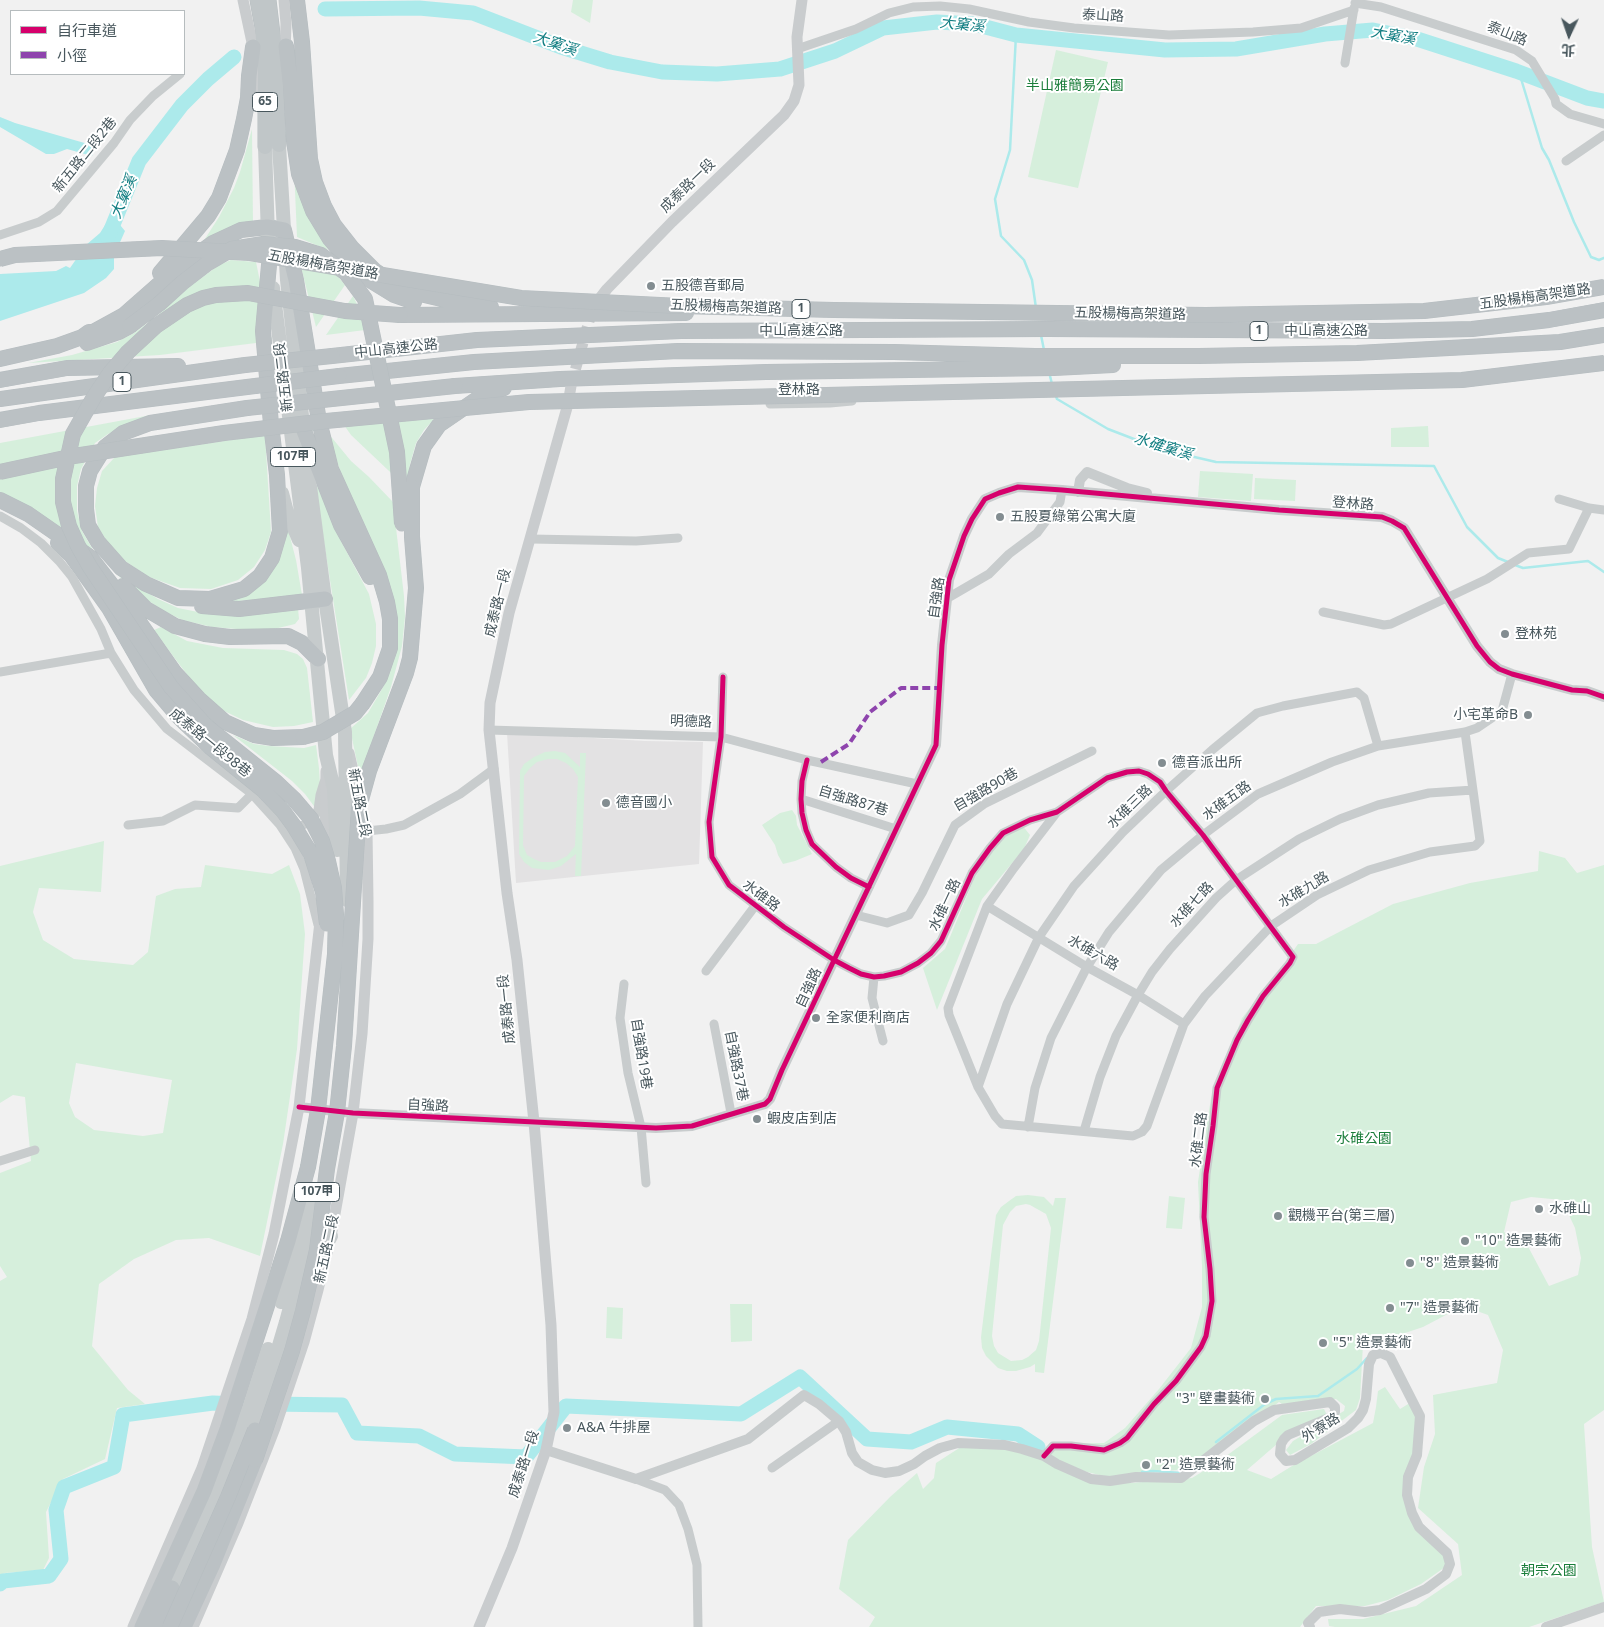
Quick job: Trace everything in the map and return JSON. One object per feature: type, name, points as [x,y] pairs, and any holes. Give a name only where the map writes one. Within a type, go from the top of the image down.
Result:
[{"type":"highway","name":"65","points":[[257,0],[270,58],[279,145]]},
{"type":"highway","name":"65","points":[[265,147],[270,58],[269,0]]},
{"type":"highway","points":[[296,0],[310,159],[315,182],[334,225],[352,248],[374,270],[396,285],[420,294],[497,308],[557,313]]},
{"type":"highway","points":[[286,46],[294,141],[299,174],[313,211],[330,239],[349,262],[368,279],[394,295],[419,304],[448,308],[557,313]]},
{"type":"highway","points":[[82,337],[152,284],[208,216],[219,198],[237,150],[244,119],[253,47]]},
{"type":"highway","points":[[0,360],[57,346],[93,332],[124,315],[174,271],[213,243],[241,230],[267,227],[284,230],[296,280],[319,420],[331,469],[379,575],[387,602],[390,648],[380,677],[355,713],[323,732],[303,737],[273,738],[254,735],[225,722],[199,700],[175,673],[90,556]]},
{"type":"highway","points":[[0,360],[15,360],[80,345],[119,332],[159,304],[182,282],[208,263],[232,249],[263,244],[296,247],[321,255],[346,273],[365,299],[397,452],[408,612],[404,660],[365,768],[355,806],[356,845]]},
{"type":"highway","name":"五股楊梅高架道路","points":[[0,258],[162,248],[240,252],[520,298],[680,306],[854,310],[1206,315],[1424,311],[1546,297],[1604,287]]},
{"type":"highway","points":[[178,598],[210,599],[244,589],[260,576],[272,558],[280,531],[277,475],[263,331],[270,254]]},
{"type":"highway","points":[[156,1627],[214,1491],[246,1406],[277,1300],[301,1205],[318,1110],[335,954],[336,914],[334,888],[328,861],[322,841],[311,819],[276,782],[206,726],[171,688],[95,575],[78,546],[69,526],[63,502],[63,479],[73,434],[94,396],[128,352],[156,326],[187,306],[216,294],[248,293],[345,311],[400,315],[724,313],[1030,325]]},
{"type":"highway","points":[[1472,329],[1604,301]]},
{"type":"highway","name":"中山高速公路","points":[[0,399],[245,365],[477,340],[681,331],[1030,325],[1384,331],[1472,329],[1549,320],[1604,310]]},
{"type":"highway","points":[[1047,325],[1161,322],[1382,322],[1562,311]]},
{"type":"highway","name":"中山高速公路","points":[[0,421],[39,413],[255,386],[474,362],[678,351],[894,352],[1052,362],[1200,356],[1357,353],[1560,342],[1604,337]]},
{"type":"highway","points":[[318,600],[239,609],[204,606],[178,598],[146,584],[121,568],[98,542],[88,525],[86,486],[90,471],[105,447],[123,433],[150,423],[247,408],[455,386],[1034,362]]},
{"type":"highway","points":[[0,472],[74,456],[224,433],[326,421],[530,402],[1462,380],[1604,363]]},
{"type":"highway","name":"1","points":[[0,380],[67,368],[245,365]]},
{"type":"highway","points":[[168,1627],[228,1497],[264,1410],[286,1341],[310,1249],[337,1112],[344,1046],[359,807],[366,779],[406,674],[410,658],[416,588],[412,527],[412,487],[424,446],[439,425],[476,399],[498,389],[530,382],[566,382]]},
{"type":"highway","points":[[304,431],[341,525],[376,589],[382,609],[384,666]]},
{"type":"highway","points":[[0,501],[56,541],[71,555],[109,608],[156,690],[178,716],[210,747],[269,797],[294,826],[311,854],[323,892],[329,940],[330,992]]},
{"type":"highway","points":[[0,501],[34,518],[90,556],[146,609],[176,626],[205,634],[230,637],[288,636],[302,643],[318,659]]},
{"type":"highway","points":[[142,1627],[166,1578],[204,1491],[227,1429],[288,1241],[308,1167]]},
{"type":"highway","points":[[184,1627],[213,1564],[255,1460],[292,1351],[316,1250],[327,1169]]},
{"type":"main road","name":"新五路二段","points":[[193,1627],[238,1523],[275,1428],[308,1324],[331,1236],[354,1113],[362,1034],[368,939],[367,831],[318,600],[305,555],[267,227],[265,147],[253,47],[243,0]]},
{"type":"main road","name":"新五路二段","points":[[132,1627],[202,1468],[249,1328],[274,1234],[299,1107],[320,933],[326,830],[326,755],[318,659],[318,600],[304,431],[287,280],[279,145],[282,74],[286,46],[284,0]]},
{"type":"main road","points":[[797,49],[802,0]]},
{"type":"main road","name":"成泰路一段","points":[[593,307],[606,289],[672,222],[784,115],[794,101],[799,85],[797,49]]},
{"type":"main road","name":"成泰路一段","points":[[479,1627],[512,1548],[546,1450],[554,1412],[552,1351],[534,1122],[517,960],[507,893],[489,730],[490,703],[509,613],[568,404],[566,382]]},
{"type":"main road","points":[[277,475],[287,512],[305,555]]},
{"type":"main road","name":"新五路二段","points":[[168,1627],[226,1496],[264,1394],[306,1248],[340,1038],[347,904],[345,732]]},
{"type":"main road","name":"新五路二段","points":[[156,1627],[198,1537],[249,1408],[277,1319],[327,1111],[337,904],[337,835],[334,789],[326,755]]},
{"type":"main road","points":[[286,1322],[331,1236]]},
{"type":"street","name":"泰山路","points":[[797,49],[856,29],[889,13],[914,7],[940,6],[969,9],[1029,22],[1074,28],[1169,35],[1301,28],[1355,4],[1381,7],[1516,50],[1532,61],[1555,99],[1556,104],[1570,114],[1604,124]]},
{"type":"street","points":[[1345,63],[1346,48],[1355,4]]},
{"type":"street","name":"新五路二段2巷","points":[[0,235],[39,222],[57,211],[114,143],[130,120],[153,96],[178,75]]},
{"type":"street","points":[[1566,161],[1604,135]]},
{"type":"street","name":"登林路","points":[[568,404],[830,403],[878,398],[1030,393]]},
{"type":"street","name":"登林路","points":[[1182,501],[1128,488],[1087,472],[1080,480],[1078,492],[1182,501],[1382,517],[1404,528],[1477,646],[1490,662],[1499,669],[1512,674],[1572,690],[1587,691],[1604,697]]},
{"type":"street","name":"自強路","points":[[299,1107],[354,1113],[656,1128],[692,1126],[765,1104],[770,1099],[936,745],[949,580],[972,519],[985,499],[1018,487],[1078,492]]},
{"type":"street","name":"自強路","points":[[946,600],[989,574],[1009,554],[1037,534],[1060,502],[1062,490]]},
{"type":"street","points":[[1559,499],[1604,510]]},
{"type":"street","points":[[1323,612],[1384,625],[1391,624],[1487,579],[1528,553],[1569,549],[1590,508]]},
{"type":"street","name":"成泰路一段98巷","points":[[0,516],[21,528],[41,543],[72,577],[101,629],[111,653],[134,690],[167,729],[252,794],[280,825],[295,848],[304,869],[320,933]]},
{"type":"street","points":[[531,539],[636,541],[678,538]]},
{"type":"street","points":[[0,672],[111,653]]},
{"type":"street","name":"水碓五路","points":[[1028,1127],[1035,1088],[1051,1038],[1088,967],[1109,932],[1161,870],[1203,835],[1258,794],[1332,762],[1378,746],[1465,732],[1478,728],[1502,711],[1512,674]]},
{"type":"street","name":"水碓路","points":[[723,677],[721,737],[709,822],[712,858],[729,885],[755,906],[834,960]]},
{"type":"street","name":"水碓三路","points":[[978,1086],[1007,1004],[1039,937],[1074,886],[1123,832],[1166,791],[1257,713],[1283,706],[1357,692],[1364,698],[1378,746]]},
{"type":"street","name":"明德路","points":[[489,730],[721,737],[807,760],[917,784]]},
{"type":"street","name":"水碓九路","points":[[1084,1131],[1133,1136],[1142,1132],[1147,1126],[1184,1024],[1204,996],[1271,926],[1317,895],[1369,870],[1430,852],[1475,846],[1480,841],[1465,732]]},
{"type":"street","name":"自強路90巷","points":[[856,915],[886,923],[909,915],[922,893],[955,825],[984,804],[1092,751]]},
{"type":"street","points":[[807,760],[802,781],[801,799],[806,830],[812,844],[836,867],[851,878],[869,887]]},
{"type":"street","points":[[367,831],[404,825],[460,794],[494,770]]},
{"type":"street","name":"水碓一路","points":[[874,977],[901,972],[931,953],[941,941],[972,873],[1003,833],[1030,820],[1057,812],[1107,778],[1127,772],[1139,771],[1148,774],[1160,782],[1166,791]]},
{"type":"street","points":[[280,825],[289,827],[301,826],[312,821],[318,810],[320,794],[326,775]]},
{"type":"street","name":"水碓七路","points":[[1084,1131],[1100,1078],[1116,1036],[1138,995],[1152,972],[1170,949],[1216,898],[1236,880],[1299,839],[1340,819],[1378,805],[1429,793],[1473,790]]},
{"type":"street","name":"水碓二路","points":[[1044,1456],[1053,1446],[1104,1450],[1120,1443],[1127,1438],[1192,1361],[1201,1347],[1206,1336],[1212,1301],[1204,1217],[1206,1174],[1217,1088],[1237,1040],[1248,1020],[1263,996],[1290,964],[1293,957],[1203,835],[1166,791]]},
{"type":"street","points":[[128,825],[163,821],[195,805],[238,808],[252,794]]},
{"type":"street","name":"自強路87巷","points":[[801,799],[896,829]]},
{"type":"street","name":"水碓一路","points":[[1028,1127],[1002,1124],[995,1116],[978,1086],[949,1015],[948,1008],[987,906],[1057,812]]},
{"type":"street","points":[[706,971],[755,906]]},
{"type":"street","name":"水碓六路","points":[[987,906],[1184,1024]]},
{"type":"street","points":[[834,960],[861,974],[874,977],[872,998],[883,1041]]},
{"type":"street","name":"自強路19巷","points":[[624,984],[620,1018],[628,1073],[641,1127],[646,1183]]},
{"type":"street","name":"自強路37巷","points":[[714,1024],[731,1113]]},
{"type":"street","points":[[1028,1127],[1084,1131]]},
{"type":"street","points":[[0,1162],[35,1150]]},
{"type":"street","name":"外寮路","points":[[1044,1456],[1091,1479],[1110,1481],[1136,1477],[1181,1478],[1254,1421],[1274,1410],[1330,1402],[1336,1407],[1331,1417],[1288,1435],[1281,1444],[1280,1454],[1286,1461],[1296,1460],[1348,1428],[1358,1418],[1366,1399],[1369,1364],[1373,1356],[1381,1353],[1390,1356],[1420,1416],[1417,1455],[1408,1477],[1407,1495],[1412,1513],[1419,1526],[1447,1553],[1450,1564],[1446,1574],[1426,1589],[1380,1610],[1365,1612],[1340,1609],[1319,1612],[1308,1623],[1310,1627]]},
{"type":"street","points":[[636,1479],[748,1439],[804,1395],[819,1404],[839,1421],[846,1432],[852,1452],[858,1462],[872,1470],[885,1473],[899,1471],[940,1448],[958,1443],[1005,1445],[1044,1456]]},
{"type":"street","points":[[772,1468],[839,1421]]},
{"type":"street","points":[[546,1450],[665,1490],[679,1505],[688,1529],[697,1565],[698,1625]]},
{"type":"street","points":[[1546,1627],[1604,1607]]},
{"type":"shaded area","name":"德音國小","points":[[507,733],[645,741],[703,742],[699,864],[516,883]]},
{"type":"green space","points":[[573,0],[593,0],[590,23],[571,12]]},
{"type":"green space","name":"半山雅簡易公園","points":[[1056,50],[1108,62],[1078,188],[1028,177]]},
{"type":"green space","points":[[252,129],[253,224],[201,245],[219,217],[234,188]]},
{"type":"green space","points":[[294,168],[311,218],[328,250],[297,237]]},
{"type":"green space","points":[[231,260],[256,262],[272,341],[160,355],[28,363],[72,355],[117,342],[134,333],[157,316],[189,287],[219,265]]},
{"type":"green space","points":[[301,267],[337,275],[345,285],[316,327]]},
{"type":"green space","points":[[353,296],[365,330],[326,335]]},
{"type":"green space","points":[[151,415],[108,434],[95,443],[81,469],[77,486],[77,511],[82,531],[96,555],[40,514],[0,494],[0,443]]},
{"type":"green space","points":[[438,415],[424,430],[416,443],[410,464],[407,488],[351,435],[344,425]]},
{"type":"green space","points":[[1428,426],[1429,447],[1391,447],[1391,428]]},
{"type":"green space","points":[[328,433],[351,461],[393,502],[404,596],[405,617],[402,646],[391,687],[360,776],[350,729],[368,713],[382,689],[388,677],[395,642]]},
{"type":"green space","points":[[265,435],[271,532],[265,550],[254,567],[238,580],[211,589],[180,588],[149,577],[125,561],[107,542],[98,527],[95,506],[97,488],[102,471],[115,457]]},
{"type":"green space","points":[[1200,471],[1253,474],[1251,501],[1198,497]]},
{"type":"green space","points":[[1255,478],[1296,480],[1295,501],[1254,499]]},
{"type":"green space","points":[[314,479],[342,543],[369,594],[376,624],[376,646],[372,663],[366,678],[349,700]]},
{"type":"green space","points":[[282,506],[296,560],[302,595],[229,602],[250,593],[268,577]]},
{"type":"green space","points":[[114,572],[158,599],[178,608],[208,614],[233,615],[260,614],[298,608],[299,619],[295,624],[274,629],[249,630],[212,627],[182,620],[162,610],[143,597]]},
{"type":"green space","points":[[161,627],[187,641],[223,648],[284,650],[297,654],[303,659],[307,668],[313,722],[294,726],[273,727],[243,720],[222,710],[198,689],[154,630]]},
{"type":"green space","points":[[233,735],[254,744],[269,746],[304,748],[316,745],[322,817],[305,794],[292,781]]},
{"type":"green space","points":[[545,752],[565,753],[580,767],[580,753],[586,753],[581,876],[575,876],[576,854],[561,866],[549,870],[532,868],[524,862],[519,854],[520,771],[524,764]],"holes":[[[557,759],[566,763],[578,777],[575,846],[567,856],[555,862],[541,862],[527,855],[523,845],[524,776],[537,762]]]},
{"type":"green space","points":[[792,810],[796,816],[797,825],[812,854],[783,864],[775,845],[762,825],[780,813]]},
{"type":"green space","points":[[1022,825],[1030,835],[1024,849],[982,899],[937,1010],[923,968],[945,949],[974,879],[992,851],[1007,835]]},
{"type":"green space","points":[[104,841],[101,892],[39,888],[33,912],[43,940],[74,959],[133,965],[148,952],[156,896],[175,889],[201,887],[205,865],[272,874],[289,865],[300,894],[305,934],[297,1049],[283,1144],[260,1256],[209,1238],[176,1240],[134,1259],[99,1284],[92,1346],[128,1390],[145,1404],[117,1408],[105,1459],[63,1479],[46,1512],[49,1558],[43,1570],[0,1575],[0,1281],[7,1277],[0,1266],[0,1173],[31,1161],[25,1097],[13,1095],[0,1103],[0,866]],"holes":[[[76,1063],[172,1080],[163,1133],[143,1136],[94,1130],[75,1117],[69,1103]]]},
{"type":"green space","points":[[1539,851],[1565,858],[1577,873],[1604,865],[1604,1410],[1584,1424],[1592,1547],[1604,1602],[1529,1627],[1329,1626],[1328,1619],[1363,1619],[1416,1606],[1462,1575],[1458,1544],[1418,1508],[1424,1467],[1435,1434],[1433,1395],[1497,1383],[1503,1350],[1488,1315],[1463,1306],[1423,1327],[1363,1344],[1360,1398],[1356,1410],[1311,1444],[1290,1455],[1286,1450],[1293,1441],[1344,1411],[1345,1406],[1336,1399],[1282,1404],[1279,1402],[1223,1445],[1186,1469],[1107,1477],[1064,1466],[1082,1476],[1130,1483],[1192,1478],[1218,1462],[1282,1415],[1324,1409],[1327,1415],[1277,1444],[1247,1470],[1271,1479],[1373,1423],[1378,1391],[1385,1387],[1400,1409],[1413,1401],[1420,1416],[1418,1440],[1404,1485],[1412,1518],[1445,1547],[1448,1565],[1421,1584],[1388,1600],[1365,1606],[1316,1606],[1300,1627],[869,1627],[875,1617],[839,1589],[848,1540],[890,1497],[917,1473],[923,1489],[934,1478],[936,1463],[967,1443],[1021,1445],[1050,1460],[1050,1444],[1104,1443],[1125,1428],[1191,1348],[1202,1307],[1198,1182],[1211,1098],[1242,1018],[1298,944],[1316,944],[1393,904],[1470,883],[1538,871]],"holes":[[[1531,1197],[1562,1200],[1575,1228],[1581,1258],[1578,1275],[1549,1286],[1524,1239],[1504,1232],[1511,1202]]]},
{"type":"green space","points":[[1016,1196],[1044,1197],[1053,1206],[1055,1198],[1066,1198],[1044,1373],[1035,1372],[1035,1364],[1016,1371],[998,1368],[986,1356],[982,1348],[981,1337],[996,1215],[1001,1207]],"holes":[[[1030,1205],[1046,1214],[1051,1228],[1039,1341],[1036,1350],[1028,1357],[1022,1360],[1011,1361],[998,1353],[992,1336],[1003,1225],[1010,1212],[1016,1206]]]},
{"type":"green space","points":[[1169,1196],[1185,1198],[1182,1229],[1166,1228]]},
{"type":"green space","points":[[730,1304],[752,1304],[752,1341],[731,1342]]},
{"type":"green space","points":[[607,1307],[623,1308],[622,1339],[606,1338]]},
{"type":"water","points":[[0,117],[95,146],[92,156],[67,149],[54,154],[46,154],[0,127]]},
{"type":"water","points":[[116,220],[125,231],[114,256],[114,269],[106,278],[84,293],[0,321],[0,274],[56,271],[66,266],[70,268],[86,245],[100,233],[107,222]]},
{"type":"waterway","name":"大窠溪","points":[[325,9],[419,8],[473,13],[561,47],[610,62],[662,72],[717,74],[780,69],[835,51],[883,28],[937,22],[974,24],[1016,35],[1165,50],[1236,49],[1325,34],[1373,30],[1417,39],[1516,71],[1587,98],[1604,101]]},
{"type":"waterway","name":"水確窠溪","points":[[1016,35],[1010,150],[995,199],[1001,236],[1024,260],[1032,280],[1036,308]]},
{"type":"waterway","name":"大窠溪","points":[[108,237],[139,161],[182,105],[234,57]]},
{"type":"waterway","points":[[1519,72],[1542,148],[1549,160],[1574,222],[1591,257],[1599,260],[1604,258]]},
{"type":"waterway","name":"水確窠溪","points":[[1041,335],[1044,350]]},
{"type":"waterway","name":"水確窠溪","points":[[1049,372],[1052,384]]},
{"type":"waterway","name":"水確窠溪","points":[[1056,396],[1057,399],[1108,429],[1160,449],[1216,462],[1434,466],[1467,527],[1498,558],[1508,562]]},
{"type":"waterway","name":"水確窠溪","points":[[1515,565],[1523,568],[1588,561],[1604,572]]},
{"type":"waterway","points":[[1377,1350],[1397,1337]]},
{"type":"waterway","points":[[1216,1442],[1265,1404],[1276,1399],[1318,1396],[1357,1369],[1367,1358]]},
{"type":"waterway","points":[[268,1404],[342,1405],[357,1433],[419,1436],[455,1454],[526,1457],[566,1406],[741,1414],[800,1377],[867,1439],[911,1442],[947,1427],[1018,1434],[1038,1447]]},
{"type":"waterway","points":[[0,1584],[3,1581],[49,1576],[61,1559],[56,1510],[64,1487],[114,1467],[123,1415],[213,1403],[238,1404]]},
{"type":"waterway","points":[[1142,1472],[1181,1473]]},
{"type":"tunnel","points":[[571,385],[593,307]]},
{"type":"marked path","points":[[821,762],[849,744],[870,712],[901,688],[939,688]]},
{"type":"cycle path","points":[[299,1107],[353,1113],[656,1128],[692,1126],[765,1104],[770,1099],[936,745],[942,645],[949,580],[964,536],[985,499],[1018,487],[1382,517],[1404,528],[1477,646],[1490,662],[1499,669],[1512,674],[1572,690],[1587,691],[1604,697]]},
{"type":"cycle path","points":[[723,677],[721,737],[709,822],[712,857],[729,885],[784,927],[834,960],[861,974],[874,977],[901,972],[931,953],[941,941],[972,873],[1003,833],[1030,820],[1057,812],[1107,778],[1127,772],[1139,771],[1148,774],[1160,782],[1203,835],[1293,957],[1263,996],[1248,1020],[1237,1040],[1217,1088],[1206,1174],[1204,1217],[1212,1301],[1206,1336],[1201,1347],[1176,1381],[1154,1404],[1127,1438],[1120,1443],[1104,1450],[1053,1446],[1044,1456]]},
{"type":"cycle path","points":[[807,760],[802,781],[801,799],[806,830],[812,844],[836,867],[851,878],[869,887]]},
{"type":"place","name":"五股德音郵局","points":[[651,286]]},
{"type":"place","name":"五股夏綠第公寓大廈","points":[[1000,517]]},
{"type":"place","name":"登林苑","points":[[1505,634]]},
{"type":"place","name":"小宅革命B","points":[[1528,715]]},
{"type":"place","name":"德音派出所","points":[[1162,763]]},
{"type":"place","name":"德音國小","points":[[606,803]]},
{"type":"place","name":"全家便利商店","points":[[816,1018]]},
{"type":"place","name":"蝦皮店到店","points":[[757,1119]]},
{"type":"place","name":"水碓山","points":[[1539,1209]]},
{"type":"place","name":"觀機平台(第三層)","points":[[1278,1216]]},
{"type":"place","name":"\"10\" 造景藝術","points":[[1465,1241]]},
{"type":"place","name":"\"8\" 造景藝術","points":[[1410,1263]]},
{"type":"place","name":"\"7\" 造景藝術","points":[[1390,1308]]},
{"type":"place","name":"\"5\" 造景藝術","points":[[1323,1343]]},
{"type":"place","name":"\"3\" 壁畫藝術","points":[[1265,1399]]},
{"type":"place","name":"A&A 牛排屋","points":[[567,1428]]},
{"type":"place","name":"\"2\" 造景藝術","points":[[1146,1465]]},
{"type":"park label","name":"水碓公園","points":[[1364,1139]]},
{"type":"park label","name":"朝宗公園","points":[[1549,1571]]}]
